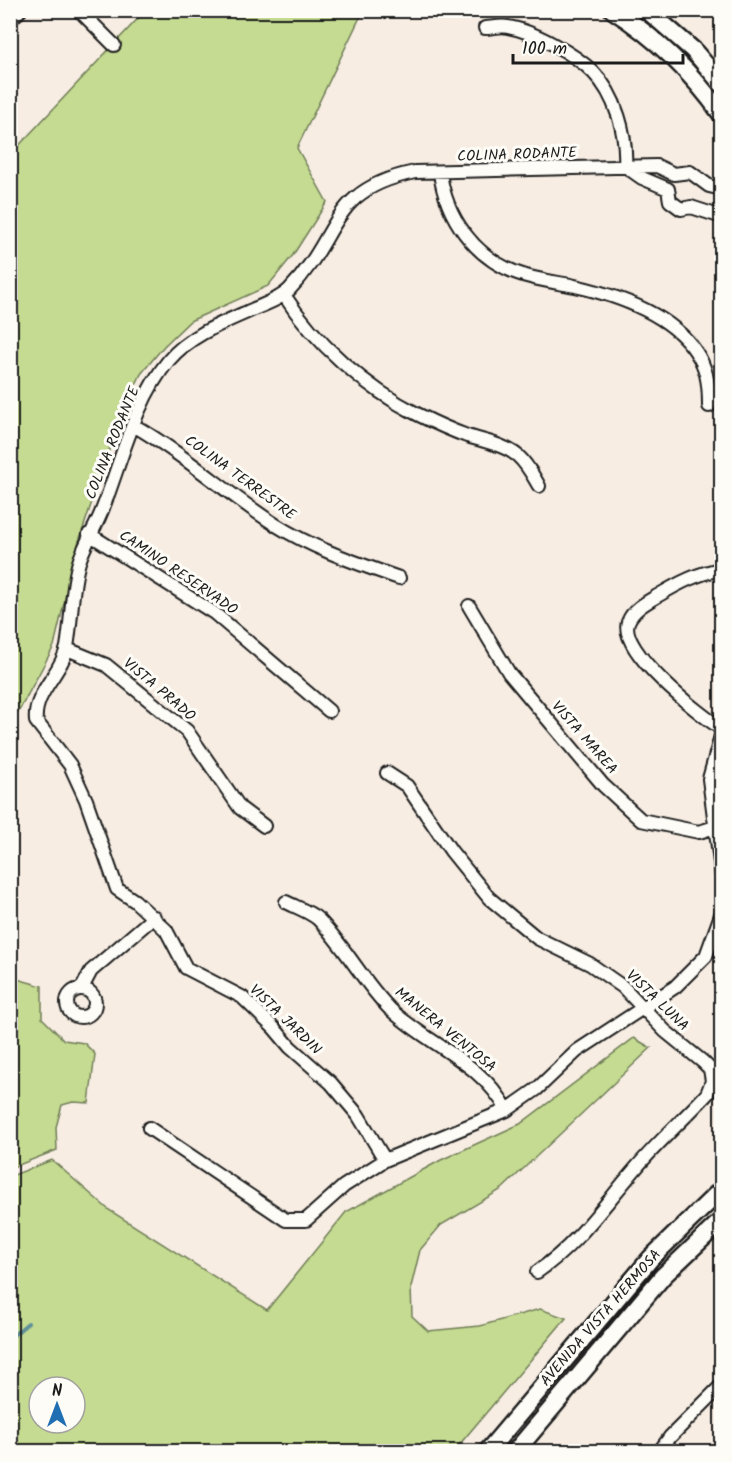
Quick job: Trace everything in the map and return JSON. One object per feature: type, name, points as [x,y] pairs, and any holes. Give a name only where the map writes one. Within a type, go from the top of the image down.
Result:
[{"type":"main road","points":[[613,10],[664,50],[687,72],[722,115]]},
{"type":"main road","points":[[647,10],[693,50],[722,84]]},
{"type":"main road","name":"AVENIDA VISTA HERMOSA","points":[[487,1452],[651,1258],[722,1190]]},
{"type":"main road","name":"AVENIDA VISTA HERMOSA","points":[[515,1452],[663,1276],[722,1220]]},
{"type":"street","points":[[10,17],[18,10]]},
{"type":"street","points":[[79,10],[114,45]]},
{"type":"street","points":[[485,28],[507,26],[554,45],[594,72],[615,108],[626,147],[625,166],[642,178],[668,189]]},
{"type":"street","name":"COLINA RODANTE","points":[[154,917],[117,889],[86,800],[70,765],[36,721],[38,702],[67,649],[79,563],[89,534],[102,512],[134,424],[154,380],[184,345],[224,322],[284,295],[302,277],[325,244],[336,220],[350,201],[367,188],[386,178],[406,174],[657,166],[674,174],[690,172],[709,186],[722,189]]},
{"type":"street","points":[[440,173],[442,191],[455,221],[474,246],[497,264],[518,274],[579,287],[638,308],[675,328],[699,357],[708,382],[709,406]]},
{"type":"street","points":[[674,174],[668,189],[670,201],[681,209],[691,207],[722,217]]},
{"type":"street","points":[[284,295],[308,327],[329,348],[380,390],[416,413],[464,435],[509,450],[527,465],[539,486]]},
{"type":"street","name":"COLINA TERRESTRE","points":[[134,424],[172,447],[276,525],[327,552],[399,578]]},
{"type":"street","name":"CAMINO RESERVADO","points":[[89,534],[214,613],[329,711]]},
{"type":"street","points":[[722,569],[690,578],[637,609],[628,621],[627,630],[635,650],[675,693],[722,730],[709,779],[722,878]]},
{"type":"street","name":"VISTA MAREA","points":[[469,606],[508,673],[603,785],[641,820],[699,832],[715,826]]},
{"type":"street","name":"VISTA PRADO","points":[[67,649],[106,665],[187,731],[240,808],[264,826]]},
{"type":"street","name":"VISTA LUNA","points":[[387,773],[407,786],[451,851],[489,898],[537,938],[590,964],[623,987],[665,1031],[710,1069],[712,1081],[707,1094],[637,1166],[561,1255],[537,1272]]},
{"type":"street","name":"MANERA VENTOSA","points":[[286,902],[317,918],[364,980],[391,1010],[426,1038],[476,1070],[499,1095],[507,1110]]},
{"type":"street","points":[[149,1128],[286,1220],[306,1221],[344,1186],[385,1160],[507,1110],[537,1089],[578,1051],[641,1007],[675,987],[706,956],[722,912]]},
{"type":"street","points":[[82,988],[91,971],[154,917]]},
{"type":"street","name":"VISTA JARDIN","points":[[154,917],[166,930],[186,968],[242,997],[290,1047],[332,1083],[358,1115],[385,1160]]},
{"type":"street","points":[[659,1452],[669,1437],[722,1385]]},
{"type":"green space","points":[[145,11],[363,11],[297,148],[327,202],[293,255],[268,286],[190,321],[164,346],[141,374],[119,420],[78,544],[54,646],[20,709],[11,721],[10,155]]},
{"type":"green space","points":[[10,977],[42,986],[42,1018],[64,1040],[84,1043],[95,1054],[89,1103],[73,1102],[62,1105],[56,1127],[57,1150],[11,1168]]},
{"type":"green space","points":[[634,1038],[651,1048],[502,1189],[441,1225],[420,1250],[411,1287],[412,1316],[428,1331],[480,1326],[540,1309],[566,1318],[454,1451],[11,1451],[11,1176],[52,1160],[109,1210],[267,1310],[346,1212],[441,1160],[520,1124]]},
{"type":"waterway","points":[[10,1338],[28,1323]]}]
